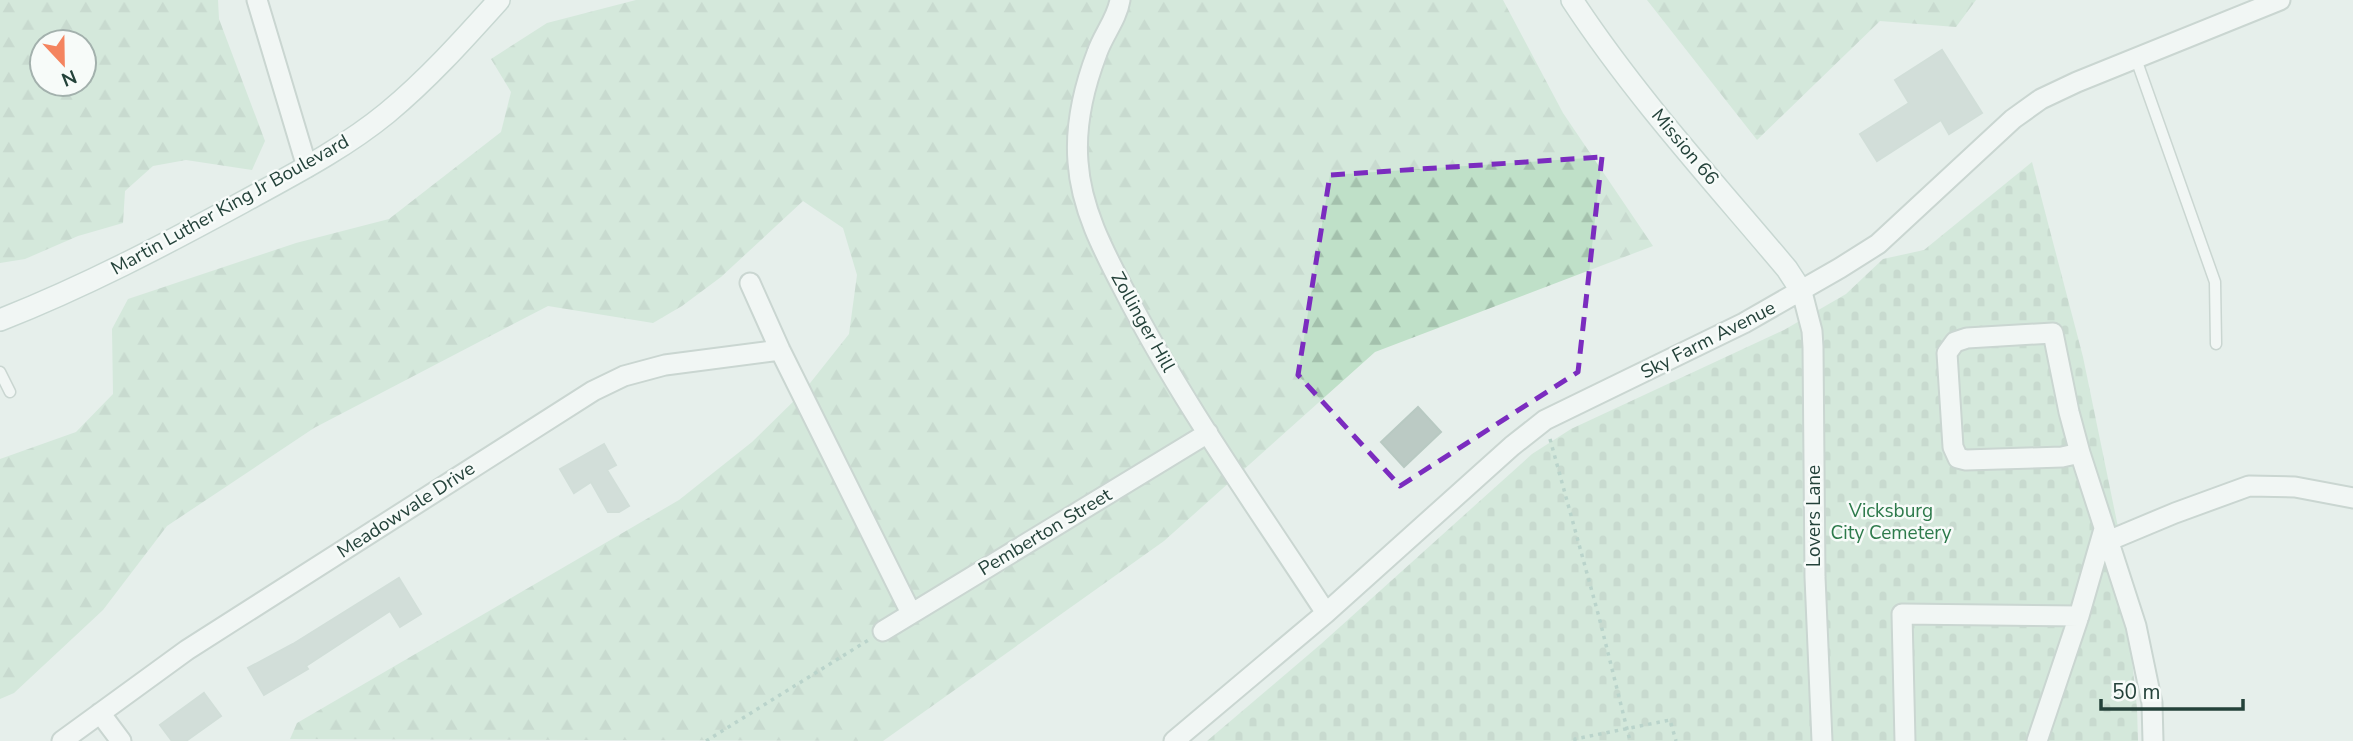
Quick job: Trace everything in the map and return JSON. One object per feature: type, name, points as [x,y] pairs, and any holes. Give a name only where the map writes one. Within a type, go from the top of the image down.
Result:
[{"type":"street","points":[[257,0],[307,167]]},
{"type":"street","name":"Martin Luther King Jr Boulevard","points":[[0,320],[107,273],[187,233],[307,167],[357,136],[428,76],[499,0]]},
{"type":"street","name":"Zollinger Hill","points":[[1120,0],[1097,52],[1082,98],[1078,161],[1086,209],[1153,347],[1326,613]]},
{"type":"street","name":"Mission 66","points":[[1572,0],[1647,102],[1787,270],[1802,292]]},
{"type":"street","name":"Sky Farm Avenue","points":[[1174,741],[1326,613],[1512,446],[1545,420],[1744,323],[1802,292],[1878,244],[2012,119],[2041,99],[2268,2]]},
{"type":"street","points":[[750,283],[780,350],[911,613]]},
{"type":"street","name":"Lovers Lane","points":[[1802,292],[1812,331],[1813,347],[1815,577],[1822,741]]},
{"type":"street","points":[[2080,453],[2063,457],[1958,458],[1954,447],[1947,353],[1955,342],[1967,338],[2053,333],[2080,453],[2136,626],[2152,703],[2153,741]]},
{"type":"street","name":"Meadowvale Drive","points":[[62,741],[187,650],[593,391],[624,376],[665,365],[780,350]]},
{"type":"street","name":"Pemberton Street","points":[[883,631],[1208,433]]},
{"type":"street","points":[[2106,535],[2249,486],[2295,487],[2353,498]]},
{"type":"street","points":[[2038,741],[2106,535]]},
{"type":"street","points":[[1905,741],[1902,614],[2079,616]]},
{"type":"street","points":[[100,713],[121,741]]},
{"type":"lane","points":[[2136,58],[2215,282],[2216,344]]},
{"type":"lane","points":[[0,372],[10,392]]},
{"type":"path","points":[[1545,420],[1600,617],[1630,741]]},
{"type":"path","points":[[706,741],[883,631]]},
{"type":"path","points":[[1575,741],[1575,738],[1670,720],[1676,741]]},
{"type":"highlighted area","points":[[1602,157],[1578,372],[1400,486],[1298,375],[1330,175]]},
{"type":"green space","points":[[0,0],[218,0],[219,19],[265,141],[252,170],[186,160],[153,166],[125,191],[123,223],[78,236],[25,259],[0,263]]},
{"type":"green space","points":[[636,0],[1503,0],[1563,113],[1653,246],[1375,352],[1164,541],[883,741],[290,739],[297,723],[679,500],[752,442],[803,392],[849,334],[857,275],[843,228],[803,201],[721,277],[682,306],[653,323],[548,306],[314,428],[167,526],[103,610],[14,693],[0,699],[0,459],[76,432],[113,394],[112,329],[128,299],[296,243],[389,219],[501,132],[511,92],[491,59],[547,23]]},
{"type":"green space","points":[[1647,0],[1976,0],[1956,27],[1880,21],[1757,140]]},
{"type":"green space","name":"Vicksburg City Cemetery","points":[[2032,162],[2083,357],[2119,532],[2138,741],[1207,741],[1321,644],[1532,454],[1571,429],[1784,330],[1846,294],[1883,259],[1924,250]]},
{"type":"building","points":[[1942,50],[1982,113],[1949,134],[1941,120],[1877,161],[1860,134],[1909,103],[1895,80]]},
{"type":"building","points":[[1418,407],[1441,432],[1404,467],[1381,442]]},
{"type":"building","points":[[604,444],[616,465],[607,470],[629,506],[619,512],[608,512],[591,482],[574,493],[560,469]]},
{"type":"building","points":[[399,578],[421,614],[400,627],[390,611],[306,666],[308,669],[264,695],[248,668],[293,644]]},
{"type":"building","points":[[204,693],[221,716],[186,741],[172,741],[160,725]]}]
